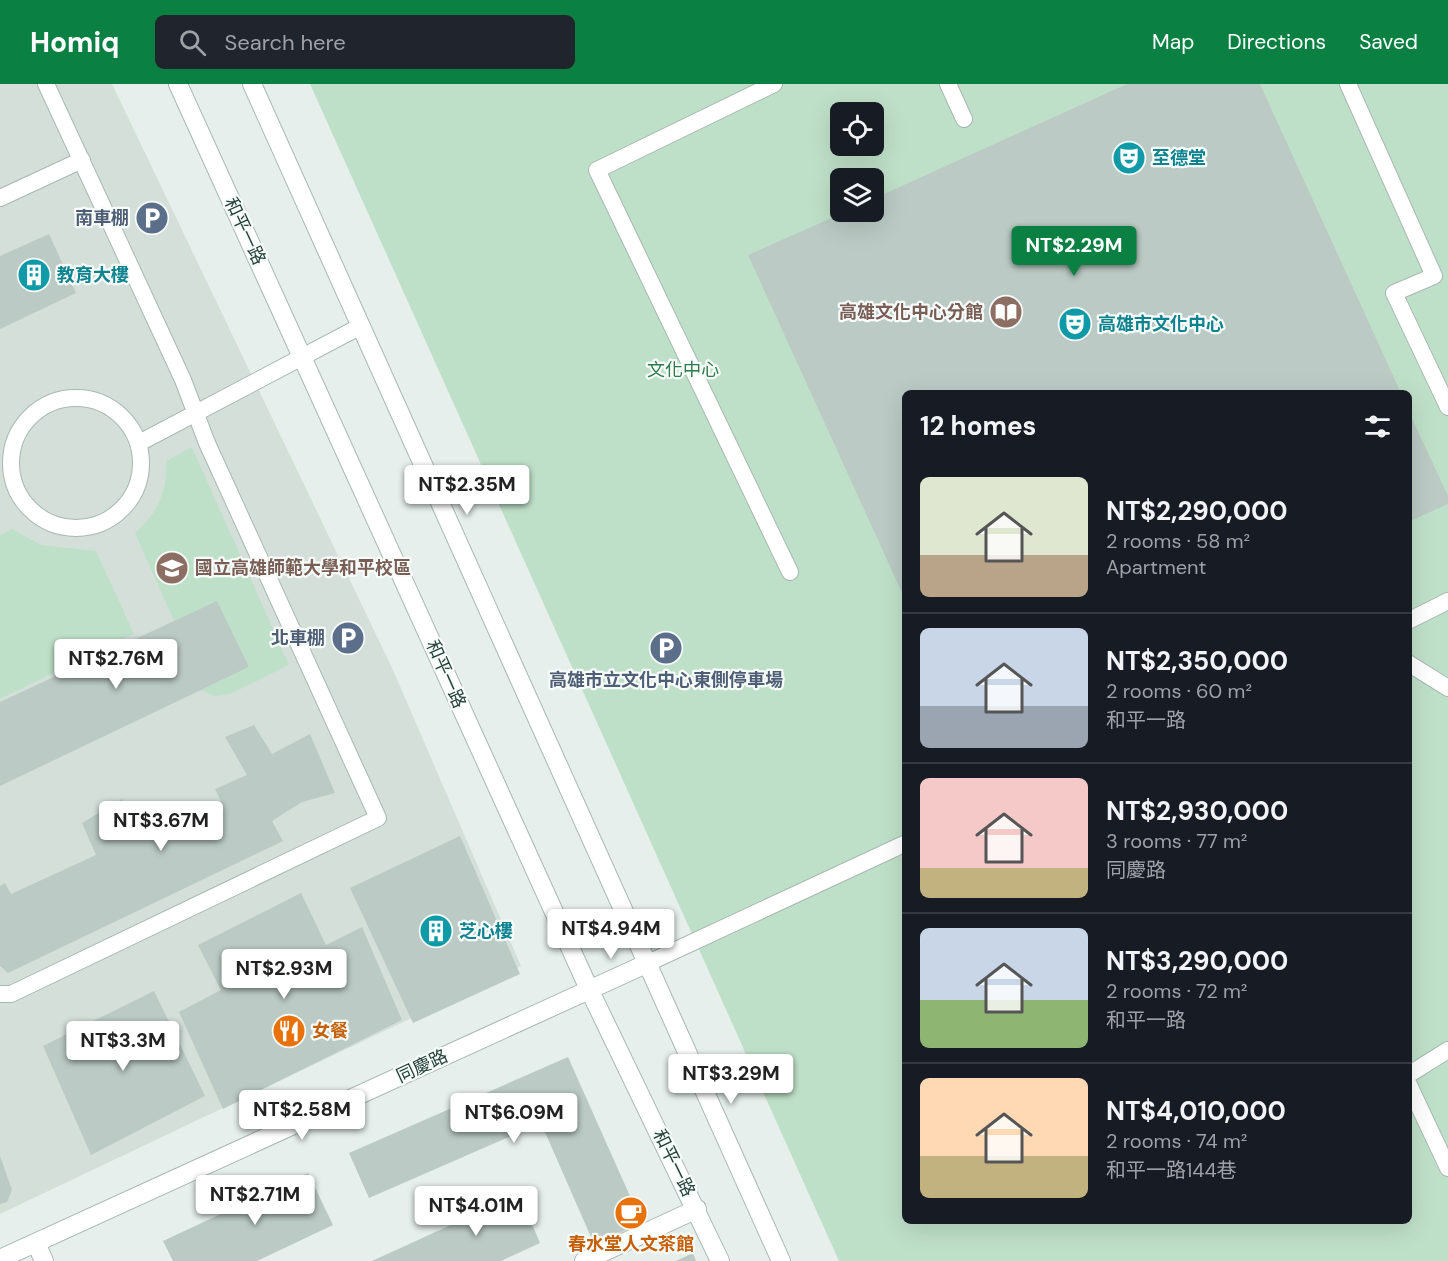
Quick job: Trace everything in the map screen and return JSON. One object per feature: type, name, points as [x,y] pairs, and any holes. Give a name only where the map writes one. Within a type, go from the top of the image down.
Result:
[{"type":"street","name":"和平一路","points":[[178,84],[589,989],[697,1209],[720,1261]]},
{"type":"street","points":[[252,84],[781,1261]]},
{"type":"street","name":"同慶路","points":[[0,1259],[648,963]]},
{"type":"street","points":[[588,1260],[697,1209]]},
{"type":"street","points":[[36,1243],[44,1261]]},
{"type":"lane","points":[[0,993],[11,994],[378,818],[207,443],[82,159],[46,84]]},
{"type":"lane","points":[[774,84],[597,170],[790,572]]},
{"type":"lane","points":[[948,84],[964,119]]},
{"type":"lane","points":[[1348,84],[1434,276],[1394,293],[1448,406]]},
{"type":"lane","points":[[0,198],[82,159]]},
{"type":"lane","points":[[139,443],[361,326]]},
{"type":"lane","points":[[73,398],[94,400],[113,409],[129,424],[139,443],[142,464],[138,485],[127,504],[111,518],[91,526],[69,528],[48,522],[31,509],[18,492],[12,471],[12,450],[20,430],[33,414],[52,403],[73,398]]},
{"type":"lane","points":[[1412,619],[1448,601]]},
{"type":"lane","points":[[1412,666],[1448,688]]},
{"type":"lane","points":[[648,963],[902,845]]},
{"type":"lane","points":[[1412,1072],[1448,1050]]},
{"type":"lane","points":[[1412,1092],[1448,1168]]},
{"type":"shaded area","name":"國立高雄師範大學和平校區","points":[[0,84],[112,84],[393,670],[521,966],[0,1214]]},
{"type":"green space","name":"文化中心","points":[[310,84],[1448,84],[1448,1261],[839,1261]]},
{"type":"green space","points":[[192,447],[289,665],[230,694],[215,696],[201,690],[249,667],[217,602],[174,621],[135,533],[143,526],[160,501],[165,482],[166,461]]},
{"type":"green space","points":[[12,529],[41,545],[96,551],[134,634],[0,699],[0,535]]},
{"type":"building","name":"高雄市文化中心","points":[[1127,84],[1260,84],[1400,390],[902,390],[902,593],[748,255],[830,219],[830,222],[884,222],[884,194]]},
{"type":"building","name":"教育大樓","points":[[49,234],[76,293],[0,329],[0,256]]},
{"type":"building","points":[[1412,419],[1448,496],[1448,504],[1412,520]]},
{"type":"building","points":[[217,601],[249,667],[0,786],[0,702]]},
{"type":"building","points":[[254,725],[272,754],[310,734],[335,793],[302,802],[272,821],[283,841],[8,973],[0,966],[0,886],[5,883],[11,894],[96,855],[82,823],[122,799],[139,835],[221,801],[215,789],[247,775],[225,737]]},
{"type":"building","name":"芝心樓","points":[[460,836],[520,974],[413,1023],[350,888]]},
{"type":"building","points":[[301,893],[326,945],[362,927],[402,1020],[223,1109],[179,1012],[221,990],[198,945]]},
{"type":"building","points":[[154,991],[205,1096],[91,1155],[43,1046]]},
{"type":"building","points":[[568,1057],[642,1223],[594,1244],[541,1123],[369,1198],[349,1153]]},
{"type":"building","points":[[0,1156],[12,1190],[7,1202],[0,1204]]},
{"type":"building","points":[[308,1173],[333,1225],[257,1261],[173,1261],[163,1241]]},
{"type":"building","points":[[519,1194],[540,1243],[501,1261],[372,1261]]},
{"type":"building","points":[[693,1253],[696,1261],[676,1261]]},
{"type":"place","name":"至德堂","points":[[1129,158]]},
{"type":"place","name":"南車棚","points":[[152,218]]},
{"type":"place","name":"教育大樓","points":[[34,275]]},
{"type":"place","name":"高雄文化中心分館","points":[[1006,312]]},
{"type":"place","name":"高雄市文化中心","points":[[1075,324]]},
{"type":"place","name":"國立高雄師範大學和平校區","points":[[172,568]]},
{"type":"place","name":"北車棚","points":[[348,638]]},
{"type":"place","name":"高雄市立文化中心東側停車場","points":[[666,648]]},
{"type":"place","name":"芝心樓","points":[[436,931]]},
{"type":"place","name":"女餐","points":[[289,1031]]},
{"type":"place","name":"春水堂人文茶館","points":[[631,1213]]}]
